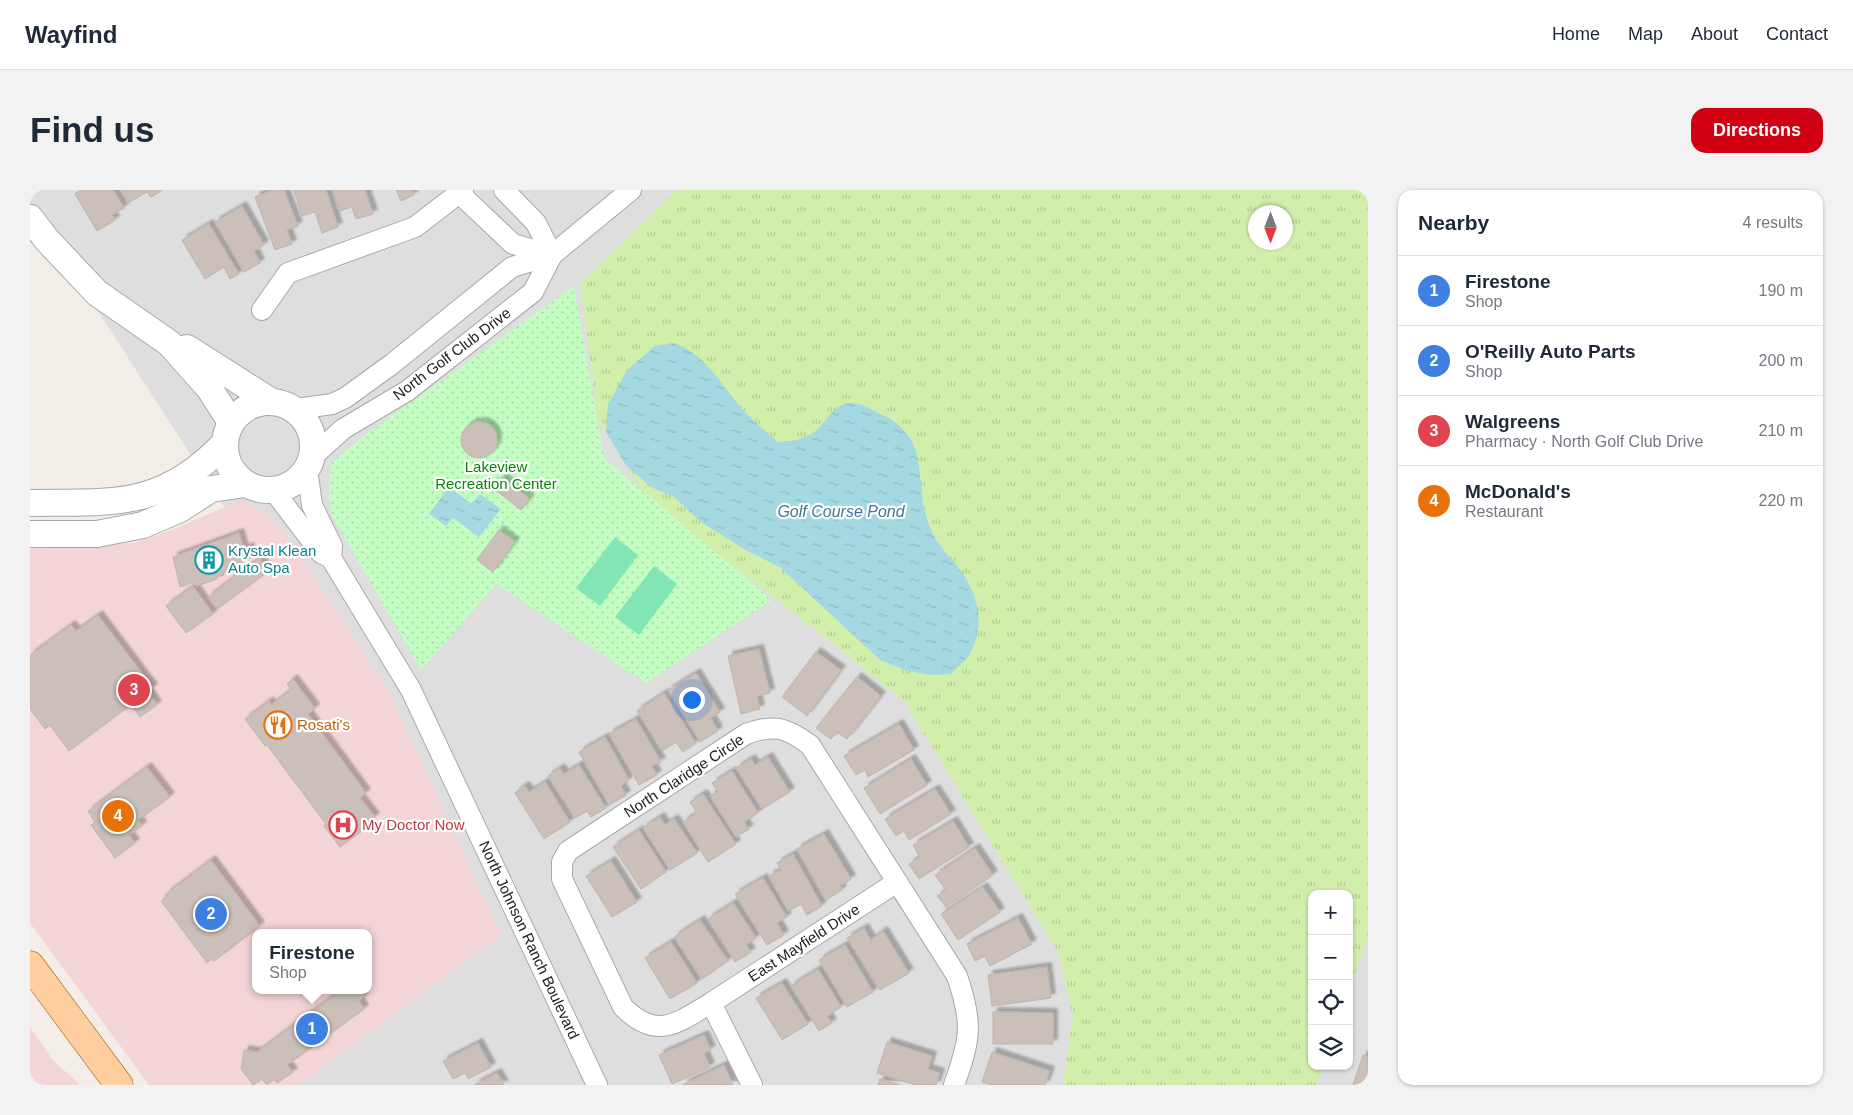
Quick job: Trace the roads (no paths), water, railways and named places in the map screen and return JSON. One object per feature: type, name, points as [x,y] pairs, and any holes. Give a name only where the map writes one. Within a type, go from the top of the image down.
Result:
[{"type":"main road","points":[[30,965],[119,1085]]},
{"type":"street","points":[[504,190],[536,223],[552,255]]},
{"type":"street","name":"North Golf Club Drive","points":[[309,463],[343,429],[407,391],[533,292],[552,255],[630,190]]},
{"type":"street","points":[[262,310],[288,273],[415,227],[461,191],[513,244],[552,255]]},
{"type":"street","points":[[30,218],[47,240],[97,293],[169,343],[209,388],[228,433],[228,464],[244,484]]},
{"type":"street","name":"North Golf Club Drive","points":[[297,409],[332,404],[345,398],[392,364],[512,267],[552,255]]},
{"type":"street","points":[[30,534],[97,534],[143,526],[180,509],[211,489],[244,484],[259,489],[273,490],[287,487],[299,479],[309,463],[312,433],[304,417],[297,409],[272,402],[183,345],[169,343]]},
{"type":"street","points":[[30,503],[106,502],[139,498],[155,493],[191,473],[211,458],[228,433],[238,413],[249,406],[272,402]]},
{"type":"street","name":"North Johnson Ranch Boulevard","points":[[309,463],[312,505],[332,546],[331,558]]},
{"type":"street","name":"North Johnson Ranch Boulevard","points":[[273,490],[321,553],[331,558],[411,690],[597,1085]]},
{"type":"street","name":"North Claridge Circle","points":[[711,1003],[674,1025],[659,1026],[637,1021],[623,1007],[562,878],[562,862],[568,851],[746,734],[762,729],[780,728],[798,735],[810,745],[957,976],[967,1006],[969,1027],[966,1050],[954,1085]]},
{"type":"street","name":"East Mayfield Drive","points":[[711,1003],[897,882]]},
{"type":"street","points":[[711,1003],[752,1085]]},
{"type":"water","name":"Golf Course Pond","points":[[674,343],[685,348],[703,361],[743,409],[778,442],[797,440],[810,435],[837,408],[843,404],[850,403],[862,405],[899,425],[909,437],[916,450],[922,495],[930,527],[939,544],[971,587],[978,610],[978,633],[975,644],[967,658],[951,674],[932,675],[908,671],[880,660],[781,568],[744,549],[701,522],[674,497],[653,488],[627,467],[606,432],[608,404],[627,370],[655,346]]},
{"type":"water","points":[[449,487],[472,504],[480,494],[501,509],[479,537],[453,518],[446,526],[429,514]]},
{"type":"place","name":"Krystal Klean Auto Spa","points":[[209,560]]},
{"type":"place","name":"Walgreens","points":[[134,690]]},
{"type":"place","name":"Rosati's","points":[[278,725]]},
{"type":"place","name":"McDonald's","points":[[118,816]]},
{"type":"place","name":"My Doctor Now","points":[[343,825]]},
{"type":"place","name":"O'Reilly Auto Parts","points":[[211,914]]},
{"type":"place","name":"Firestone","points":[[312,1029]]},
{"type":"park label","name":"Lakeview Recreation Center","points":[[496,476]]}]
